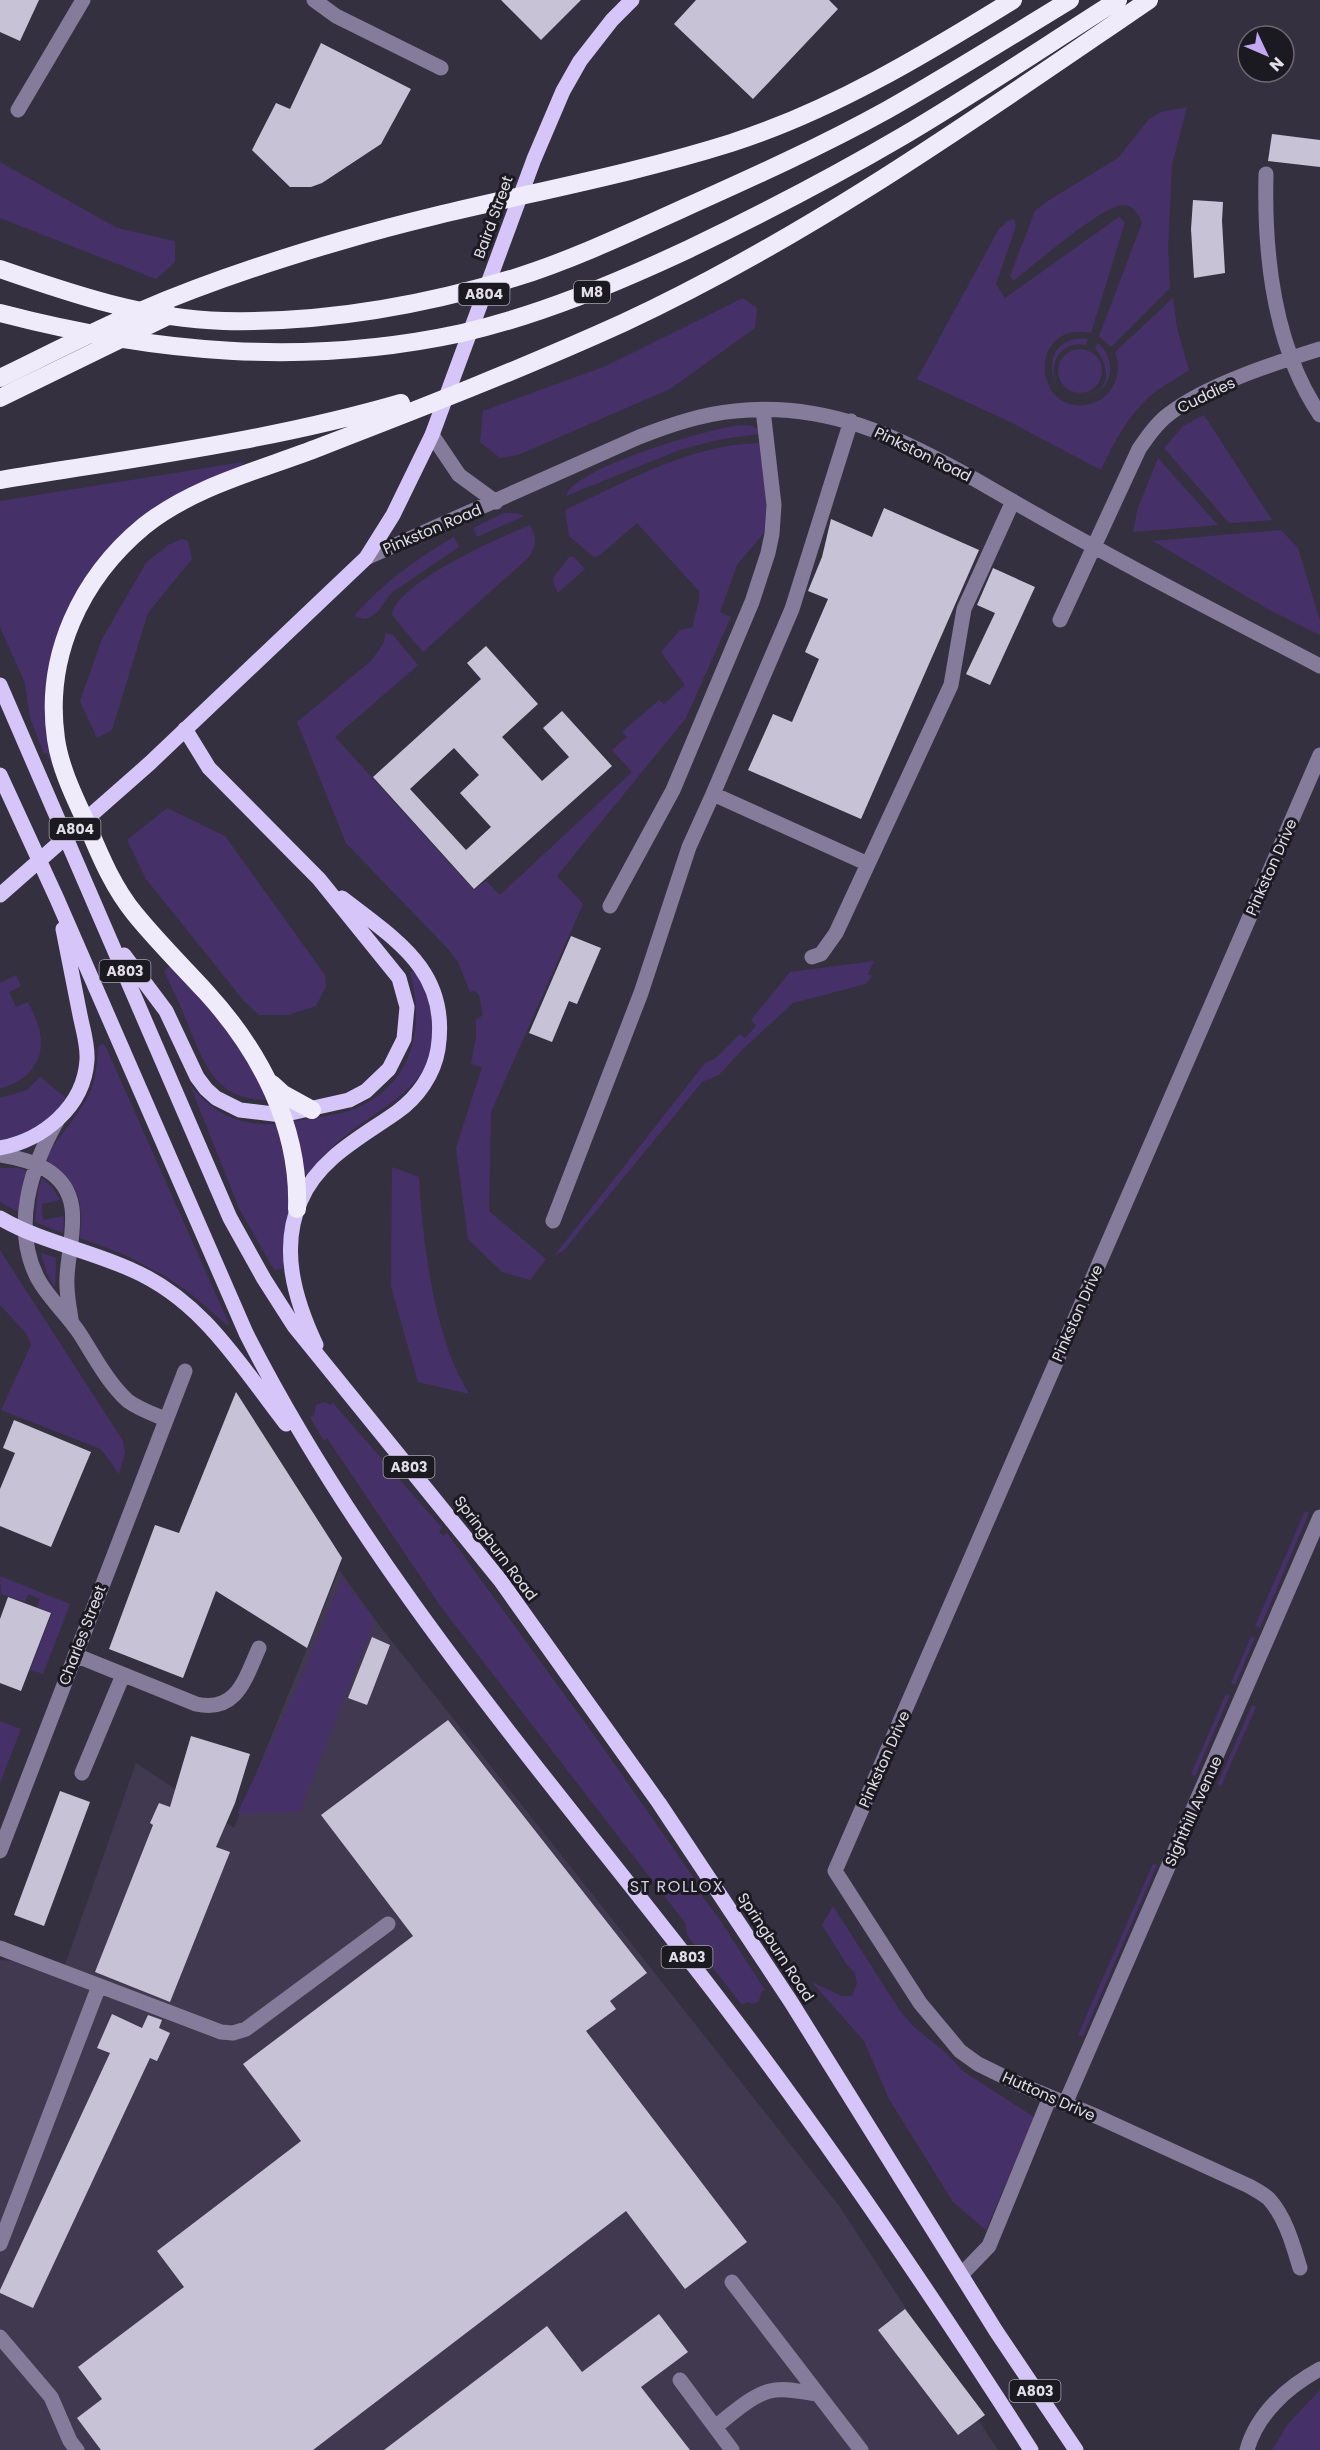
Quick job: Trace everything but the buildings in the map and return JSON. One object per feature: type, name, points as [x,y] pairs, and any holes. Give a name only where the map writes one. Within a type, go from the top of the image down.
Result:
[{"type":"highway","points":[[0,378],[140,311],[285,259],[410,222],[586,182],[734,142],[787,122],[910,62],[1013,0]]},
{"type":"highway","points":[[0,269],[111,305],[156,314],[222,321],[298,319],[371,310],[444,297],[565,260],[773,167],[884,111],[1070,0]]},
{"type":"highway","name":"M8","points":[[0,313],[58,328],[142,344],[244,352],[352,348],[410,341],[462,333],[520,317],[584,295],[651,267],[758,216],[905,135],[1118,0]]},
{"type":"highway","points":[[297,1209],[297,1177],[282,1115],[270,1083],[229,1019],[135,914],[107,872],[70,788],[56,740],[54,687],[62,644],[93,580],[126,542],[153,520],[193,497],[231,479],[315,449],[515,369],[653,309],[751,257],[915,158],[1149,0]]},
{"type":"highway","points":[[0,398],[285,259]]},
{"type":"highway","points":[[0,480],[150,458],[311,427],[515,369]]},
{"type":"highway","points":[[270,1083],[283,1094],[312,1110]]},
{"type":"main road","name":"Baird Street","points":[[366,558],[393,515],[433,432],[534,159],[563,92],[580,61],[612,20],[632,0]]},
{"type":"main road","name":"A804","points":[[0,896],[150,763],[366,558]]},
{"type":"main road","name":"A803","points":[[0,685],[236,1228],[288,1318],[351,1399]]},
{"type":"main road","name":"A803","points":[[184,729],[209,768],[318,879],[404,946],[418,963],[437,999],[440,1038],[433,1069],[424,1084],[398,1112],[331,1159],[307,1188],[297,1209],[290,1249],[292,1280],[317,1348],[328,1370],[351,1399]]},
{"type":"main road","name":"A803","points":[[0,775],[57,899],[246,1333],[279,1396],[327,1476],[451,1652],[711,1988],[811,2122],[922,2282],[1031,2450]]},
{"type":"main road","points":[[110,937],[166,1011],[197,1077],[206,1089],[228,1105],[240,1110],[282,1115],[349,1100],[378,1082],[398,1055],[404,1039],[407,1006],[399,978],[318,879]]},
{"type":"main road","points":[[0,1149],[33,1138],[57,1121],[75,1099],[83,1081],[87,1060],[86,1040],[57,899]]},
{"type":"main road","points":[[0,1218],[27,1232],[133,1270],[183,1301],[223,1339],[327,1476]]},
{"type":"main road","name":"Springburn Road","points":[[351,1399],[434,1496],[500,1580],[659,1803],[791,2002],[1034,2391],[1076,2450]]},
{"type":"street","points":[[18,110],[83,0]]},
{"type":"street","points":[[314,0],[336,16],[441,69]]},
{"type":"street","points":[[1266,174],[1265,214],[1272,286],[1292,358],[1302,384],[1320,415]]},
{"type":"street","name":"Cuddies","points":[[1094,547],[1139,449],[1160,422],[1202,394],[1320,349]]},
{"type":"street","points":[[610,906],[674,790],[752,602],[762,571],[772,534],[774,505],[763,410]]},
{"type":"street","name":"Pinkston Road","points":[[366,558],[639,437],[677,423],[717,414],[763,410],[816,413],[851,421],[908,444],[1094,547],[1320,666]]},
{"type":"street","points":[[553,1221],[641,993],[689,847],[792,609],[851,421]]},
{"type":"street","points":[[433,432],[459,475],[496,502]]},
{"type":"street","points":[[812,957],[821,954],[832,939],[951,685],[964,609],[1012,501]]},
{"type":"street","points":[[1060,620],[1094,547]]},
{"type":"street","name":"Pinkston Drive","points":[[835,1871],[1320,755]]},
{"type":"street","points":[[713,794],[868,864]]},
{"type":"street","points":[[57,1121],[36,1163],[28,1193],[27,1232],[30,1258],[39,1281],[72,1322],[120,1392],[140,1408],[165,1419]]},
{"type":"street","points":[[0,1155],[36,1163],[53,1174],[70,1198],[72,1219],[67,1289],[72,1322]]},
{"type":"street","name":"Charles Street","points":[[0,1851],[185,1371]]},
{"type":"street","name":"Sighthill Avenue","points":[[1065,2104],[1320,1517]]},
{"type":"street","points":[[75,1655],[211,1708],[226,1703],[239,1689],[259,1648]]},
{"type":"street","points":[[82,1773],[123,1675]]},
{"type":"street","name":"Huttons Drive","points":[[835,1871],[920,2003],[960,2051],[978,2064],[1250,2186],[1268,2198],[1282,2219],[1300,2268]]},
{"type":"street","points":[[0,1948],[221,2032],[239,2032],[388,1924]]},
{"type":"street","points":[[0,2244],[99,1986]]},
{"type":"street","points":[[962,2275],[989,2246],[1050,2097]]},
{"type":"street","points":[[732,2282],[861,2450]]},
{"type":"street","points":[[0,2337],[51,2397],[70,2441],[77,2450]]},
{"type":"street","points":[[1247,2450],[1251,2435],[1271,2407],[1295,2385],[1320,2369]]},
{"type":"street","points":[[680,2380],[732,2450]]},
{"type":"street","points":[[715,2427],[748,2403],[771,2391],[794,2390],[816,2394]]},
{"type":"shaded area","points":[[1187,107],[1172,165],[1168,248],[1170,288],[1111,347],[1099,336],[1142,223],[1133,209],[1123,205],[1101,214],[1069,236],[1016,279],[1013,280],[1010,276],[1035,211],[1118,158],[1149,119],[1161,112]]},
{"type":"shaded area","points":[[0,162],[117,228],[175,241],[175,262],[156,279],[0,218]]},
{"type":"shaded area","points":[[1119,217],[1125,222],[1091,333],[1071,333],[1056,340],[1048,352],[1045,367],[1047,382],[1055,395],[1067,403],[1085,405],[1102,399],[1117,378],[1118,362],[1115,352],[1173,298],[1177,328],[1189,370],[1158,390],[1137,410],[1117,439],[1101,470],[1008,421],[917,379],[999,229],[1008,221],[1014,219],[1016,226],[996,284],[1005,298]]},
{"type":"shaded area","points":[[743,298],[757,308],[755,328],[670,389],[518,455],[500,458],[480,442],[483,411],[606,366]]},
{"type":"shaded area","points":[[1088,339],[1086,345],[1070,346],[1058,355],[1054,370],[1057,386],[1052,373],[1054,354],[1063,344],[1071,340]]},
{"type":"shaded area","points":[[1098,343],[1109,360],[1109,377],[1099,391],[1081,398],[1098,391],[1106,379],[1104,364],[1095,348]]},
{"type":"shaded area","points":[[1080,349],[1096,355],[1102,371],[1096,387],[1080,393],[1064,387],[1058,371],[1064,355]]},
{"type":"shaded area","points":[[1204,415],[1272,520],[1229,523],[1164,448],[1183,426]]},
{"type":"shaded area","points":[[741,425],[752,426],[760,430],[759,434],[722,439],[682,449],[566,496],[574,485],[616,462],[674,441]]},
{"type":"shaded area","points":[[759,443],[767,498],[764,533],[737,565],[720,612],[731,617],[686,718],[557,876],[583,904],[491,1112],[489,1211],[546,1259],[530,1280],[502,1272],[468,1239],[456,1148],[482,1067],[471,1064],[476,1037],[476,1020],[483,1015],[479,995],[475,991],[470,992],[459,964],[449,950],[346,843],[297,722],[371,661],[383,644],[386,633],[393,635],[418,665],[335,737],[474,890],[486,881],[500,895],[632,772],[612,750],[627,737],[622,732],[659,700],[664,704],[685,685],[661,652],[680,630],[693,627],[699,591],[637,523],[600,555],[594,557],[569,536],[565,510],[683,457],[733,445]]},
{"type":"shaded area","points":[[1158,458],[1218,525],[1133,532],[1138,508]]},
{"type":"shaded area","points":[[243,462],[243,467],[112,545],[84,579],[64,617],[51,662],[55,773],[47,753],[44,754],[30,718],[25,683],[0,627],[0,501]]},
{"type":"shaded area","points":[[504,513],[524,516],[477,537],[473,528]]},
{"type":"shaded area","points":[[530,525],[535,542],[528,558],[423,652],[392,615],[398,602],[411,589],[452,562]]},
{"type":"shaded area","points":[[1281,530],[1298,548],[1320,621],[1320,635],[1268,609],[1153,541]]},
{"type":"shaded area","points":[[454,537],[459,547],[394,591],[375,614],[365,619],[354,616],[401,572]]},
{"type":"shaded area","points":[[182,539],[188,541],[192,559],[148,613],[112,730],[97,738],[80,701],[102,639],[146,563],[168,545]]},
{"type":"shaded area","points":[[569,557],[574,557],[585,569],[558,593],[553,578]]},
{"type":"shaded area","points":[[167,808],[225,836],[325,975],[326,986],[316,1006],[288,1015],[259,1015],[244,1001],[146,879],[127,840]]},
{"type":"shaded area","points":[[874,961],[868,974],[872,976],[866,984],[793,1003],[744,1048],[719,1075],[702,1082],[564,1250],[554,1256],[705,1063],[716,1058],[740,1034],[745,1038],[756,1026],[751,1020],[790,972]]},
{"type":"shaded area","points":[[173,964],[238,1038],[270,1100],[251,1099],[236,1094],[215,1078],[200,1052],[164,971]]},
{"type":"shaded area","points":[[413,970],[427,995],[431,1012],[433,1036],[430,1056],[422,1073],[395,1100],[334,1145],[306,1176],[294,1121],[354,1109],[374,1099],[389,1086],[410,1053],[415,1034],[415,994],[410,973]]},
{"type":"shaded area","points":[[16,975],[21,986],[9,992],[16,1007],[28,1002],[39,1029],[40,1053],[26,1076],[0,1088],[0,983]]},
{"type":"shaded area","points":[[101,1044],[105,1045],[228,1326],[190,1293],[165,1276],[123,1254],[80,1238],[81,1217],[78,1195],[65,1176],[46,1159],[89,1094],[95,1075],[98,1047]]},
{"type":"shaded area","points":[[40,1077],[66,1098],[54,1115],[46,1121],[19,1135],[0,1141],[0,1098],[27,1090]]},
{"type":"shaded area","points":[[190,1085],[208,1104],[228,1116],[251,1123],[277,1124],[287,1163],[289,1204],[283,1269],[274,1270],[239,1208]]},
{"type":"shaded area","points":[[392,1167],[419,1177],[422,1221],[437,1310],[451,1358],[469,1394],[418,1382],[391,1287]]},
{"type":"shaded area","points":[[0,1168],[19,1168],[27,1171],[19,1210],[16,1211],[0,1202]]},
{"type":"shaded area","points":[[42,1178],[52,1187],[60,1200],[42,1204],[43,1220],[64,1216],[63,1233],[37,1223],[35,1220],[38,1190]]},
{"type":"shaded area","points":[[0,1250],[123,1441],[125,1453],[119,1474],[101,1449],[1,1410],[31,1345],[26,1333],[0,1305]]},
{"type":"shaded area","points":[[42,1253],[56,1258],[55,1288],[47,1273]]},
{"type":"shaded area","points":[[325,1402],[330,1405],[333,1403],[442,1528],[439,1532],[443,1536],[447,1533],[604,1749],[696,1881],[694,1885],[720,1920],[765,1990],[761,1992],[759,2001],[742,2005],[687,1935],[686,1924],[441,1607],[327,1438],[324,1441],[310,1417],[314,1415],[316,1405]]},
{"type":"shaded area","points":[[1305,1511],[1309,1513],[1260,1628],[1255,1626]]},
{"type":"shaded area","points":[[339,1570],[379,1625],[840,2207],[998,2450],[0,2450],[0,1960],[65,1965],[136,1763],[234,1828]]},
{"type":"shaded area","points":[[0,1576],[70,1604],[43,1674],[30,1670],[52,1613],[37,1607],[40,1599],[28,1594],[25,1602],[1,1594]]},
{"type":"shaded area","points":[[342,1577],[375,1620],[300,1812],[237,1814],[303,1673]]},
{"type":"shaded area","points":[[1251,1637],[1255,1638],[1235,1685],[1231,1683]]},
{"type":"shaded area","points":[[1226,1694],[1230,1695],[1195,1776],[1191,1774]]},
{"type":"shaded area","points":[[1252,1705],[1256,1707],[1221,1786],[1217,1785]]},
{"type":"shaded area","points":[[0,1721],[21,1729],[0,1783]]},
{"type":"shaded area","points":[[1153,1864],[1157,1865],[1083,2036],[1078,2035]]},
{"type":"shaded area","points":[[833,1906],[900,2011],[914,2027],[947,2054],[963,2071],[1034,2117],[986,2230],[953,2202],[889,2099],[864,2041],[812,1982],[842,1996],[852,1996],[857,1984],[855,1973],[847,1965],[822,1925]]},
{"type":"shaded area","points":[[1320,2390],[1320,2450],[1272,2450],[1288,2424]]},
{"type":"district","name":"ST ROLLOX","points":[[677,1886]]}]
